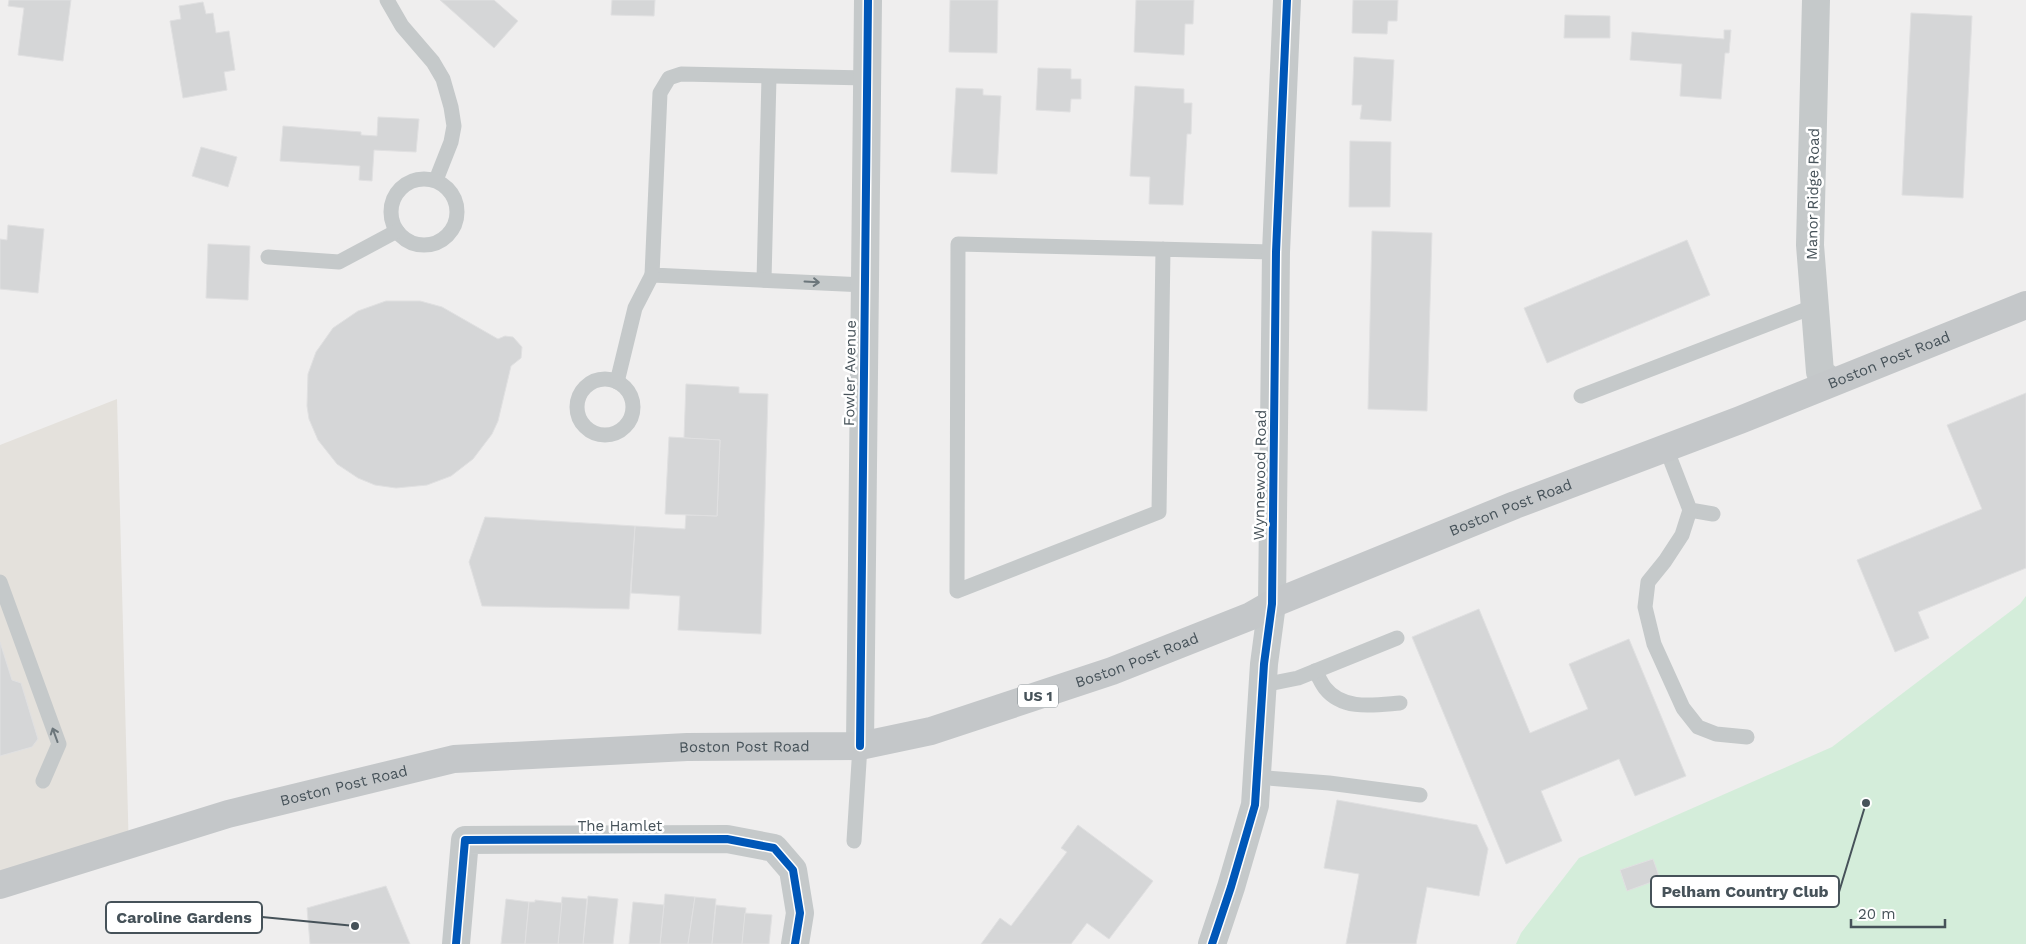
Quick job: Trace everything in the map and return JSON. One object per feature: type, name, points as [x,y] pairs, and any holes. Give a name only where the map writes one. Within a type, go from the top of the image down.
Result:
[{"type":"main road","name":"Boston Post Road","points":[[0,885],[228,814],[454,758],[687,746],[860,746],[932,731],[1112,671],[1251,616],[1272,604],[1515,505],[1740,420],[2026,305]]},
{"type":"street","name":"Fowler Avenue","points":[[860,746],[868,0]]},
{"type":"street","name":"Wynnewood Road","points":[[1212,944],[1255,805],[1263,685],[1272,604],[1276,252],[1288,0]]},
{"type":"street","name":"Manor Ridge Road","points":[[1816,0],[1810,245],[1820,372],[1832,382]]},
{"type":"street","name":"The Hamlet","points":[[456,944],[466,840],[726,839],[774,848],[793,870],[800,913],[795,944]]},
{"type":"lane","points":[[387,0],[402,26],[433,62],[443,79],[451,106],[454,126],[451,142],[436,180]]},
{"type":"lane","points":[[618,382],[635,308],[652,274],[660,93],[669,78],[681,74],[867,78]]},
{"type":"lane","points":[[764,280],[769,77]]},
{"type":"lane","points":[[425,178],[436,180],[446,186],[453,195],[457,206],[457,217],[454,228],[446,237],[425,245],[414,243],[404,238],[397,231],[391,211],[393,201],[405,184],[425,178]]},
{"type":"lane","points":[[268,257],[339,262],[397,231]]},
{"type":"lane","points":[[1163,249],[1160,512],[957,591],[958,244],[1163,249],[1276,252]]},
{"type":"lane","points":[[652,274],[865,285]]},
{"type":"lane","points":[[1581,396],[1815,306]]},
{"type":"lane","points":[[1666,448],[1690,510],[1682,535],[1648,582],[1645,607],[1654,644],[1684,708],[1698,727],[1716,734],[1747,737]]},
{"type":"lane","points":[[1690,510],[1713,514]]},
{"type":"lane","points":[[0,582],[58,744],[43,780]]},
{"type":"lane","points":[[1263,685],[1298,678],[1397,638]]},
{"type":"lane","points":[[1315,671],[1326,690],[1342,702],[1368,705],[1400,703]]},
{"type":"lane","points":[[854,841],[860,746]]},
{"type":"lane","points":[[1256,777],[1328,783],[1420,795]]},
{"type":"shaded area","points":[[117,399],[129,854],[0,897],[0,445]]},
{"type":"green space","points":[[2026,596],[2026,944],[1516,944],[1521,933],[1579,858],[1832,747],[2020,604]]},
{"type":"building","points":[[9,0],[71,0],[63,61],[18,55],[24,8],[8,6]]},
{"type":"building","points":[[440,0],[494,0],[518,21],[494,48]]},
{"type":"building","points":[[612,0],[655,0],[654,16],[611,15]]},
{"type":"building","points":[[950,0],[998,0],[997,53],[949,52]]},
{"type":"building","points":[[1136,0],[1194,0],[1193,24],[1185,24],[1184,55],[1134,52]]},
{"type":"building","points":[[1353,0],[1398,0],[1397,21],[1388,21],[1387,34],[1352,33]]},
{"type":"building","points":[[203,2],[206,14],[213,13],[216,33],[229,31],[235,70],[224,72],[227,90],[183,98],[170,21],[181,19],[179,6]]},
{"type":"building","points":[[1911,13],[1972,16],[1963,198],[1902,195]]},
{"type":"building","points":[[1565,15],[1610,16],[1610,38],[1564,38]]},
{"type":"building","points":[[1724,30],[1731,30],[1729,53],[1725,53],[1721,99],[1680,96],[1682,64],[1630,60],[1632,32],[1724,39]]},
{"type":"building","points":[[1354,57],[1394,60],[1391,121],[1360,119],[1362,105],[1352,105]]},
{"type":"building","points":[[1038,68],[1071,69],[1071,79],[1081,79],[1081,99],[1071,99],[1070,112],[1036,110]]},
{"type":"building","points":[[1135,86],[1184,89],[1184,103],[1192,103],[1191,134],[1187,134],[1183,205],[1149,204],[1150,177],[1130,176]]},
{"type":"building","points":[[956,88],[983,89],[983,95],[1001,96],[997,174],[951,172]]},
{"type":"building","points":[[378,117],[419,119],[416,152],[374,150],[372,181],[359,180],[360,166],[280,161],[283,126],[361,132],[361,135],[377,136]]},
{"type":"building","points":[[1350,141],[1391,142],[1390,207],[1349,207]]},
{"type":"building","points":[[201,147],[237,157],[228,187],[192,176]]},
{"type":"building","points":[[8,225],[44,229],[38,293],[0,289],[0,239],[7,240]]},
{"type":"building","points":[[1372,231],[1432,233],[1427,411],[1368,409]]},
{"type":"building","points":[[1687,240],[1710,295],[1547,363],[1524,308]]},
{"type":"building","points":[[208,244],[250,246],[248,300],[206,298]]},
{"type":"building","points":[[386,301],[420,301],[442,307],[498,339],[505,336],[513,337],[522,347],[521,358],[511,366],[498,421],[492,434],[473,459],[451,476],[427,485],[396,488],[375,485],[358,478],[337,464],[318,440],[309,419],[307,406],[308,374],[316,352],[333,328],[358,311]]},
{"type":"building","points":[[686,384],[739,387],[739,393],[768,394],[761,634],[678,630],[680,596],[631,593],[635,526],[685,529],[686,515],[717,516],[720,440],[684,438]]},
{"type":"building","points":[[2026,393],[2026,568],[1918,612],[1929,638],[1895,652],[1857,560],[1982,509],[1947,425]]},
{"type":"building","points":[[669,437],[720,440],[717,516],[665,514]]},
{"type":"building","points":[[485,517],[635,526],[629,609],[482,606],[469,562]]},
{"type":"building","points":[[1479,609],[1530,733],[1588,709],[1569,664],[1629,639],[1686,776],[1635,796],[1619,759],[1541,791],[1562,841],[1506,864],[1412,637]]},
{"type":"building","points":[[0,642],[12,680],[21,683],[38,739],[32,747],[0,756]]},
{"type":"building","points":[[1337,800],[1477,825],[1488,849],[1479,896],[1427,887],[1416,944],[1346,944],[1359,874],[1324,868]]},
{"type":"building","points":[[1078,825],[1153,881],[1109,939],[1087,923],[1071,944],[981,944],[1000,918],[1011,926],[1067,852],[1061,848]]},
{"type":"building","points":[[1653,859],[1660,879],[1627,891],[1620,870]]},
{"type":"building","points":[[386,886],[410,944],[310,944],[307,908]]},
{"type":"building","points":[[665,894],[695,897],[688,944],[660,944]]},
{"type":"building","points":[[588,896],[618,899],[613,944],[583,944]]},
{"type":"building","points":[[562,897],[587,899],[583,944],[558,944]]},
{"type":"building","points":[[695,897],[716,899],[712,944],[688,944]]},
{"type":"building","points":[[506,899],[529,902],[525,944],[501,944]]},
{"type":"building","points":[[535,900],[562,903],[558,944],[525,944],[529,902],[535,902]]},
{"type":"building","points":[[633,902],[664,905],[660,944],[629,944]]},
{"type":"building","points":[[716,905],[746,908],[742,944],[712,944]]},
{"type":"building","points":[[745,913],[772,915],[769,944],[742,944]]},
{"type":"cycle path","points":[[860,746],[868,0]]},
{"type":"cycle path","points":[[1212,944],[1255,805],[1264,664],[1272,604],[1276,252],[1287,0]]},
{"type":"cycle path","points":[[456,944],[465,840],[727,839],[774,848],[793,870],[800,913],[795,944]]},
{"type":"place","name":"Pelham Country Club","points":[[1866,803]]},
{"type":"place","name":"Caroline Gardens","points":[[355,926]]}]
